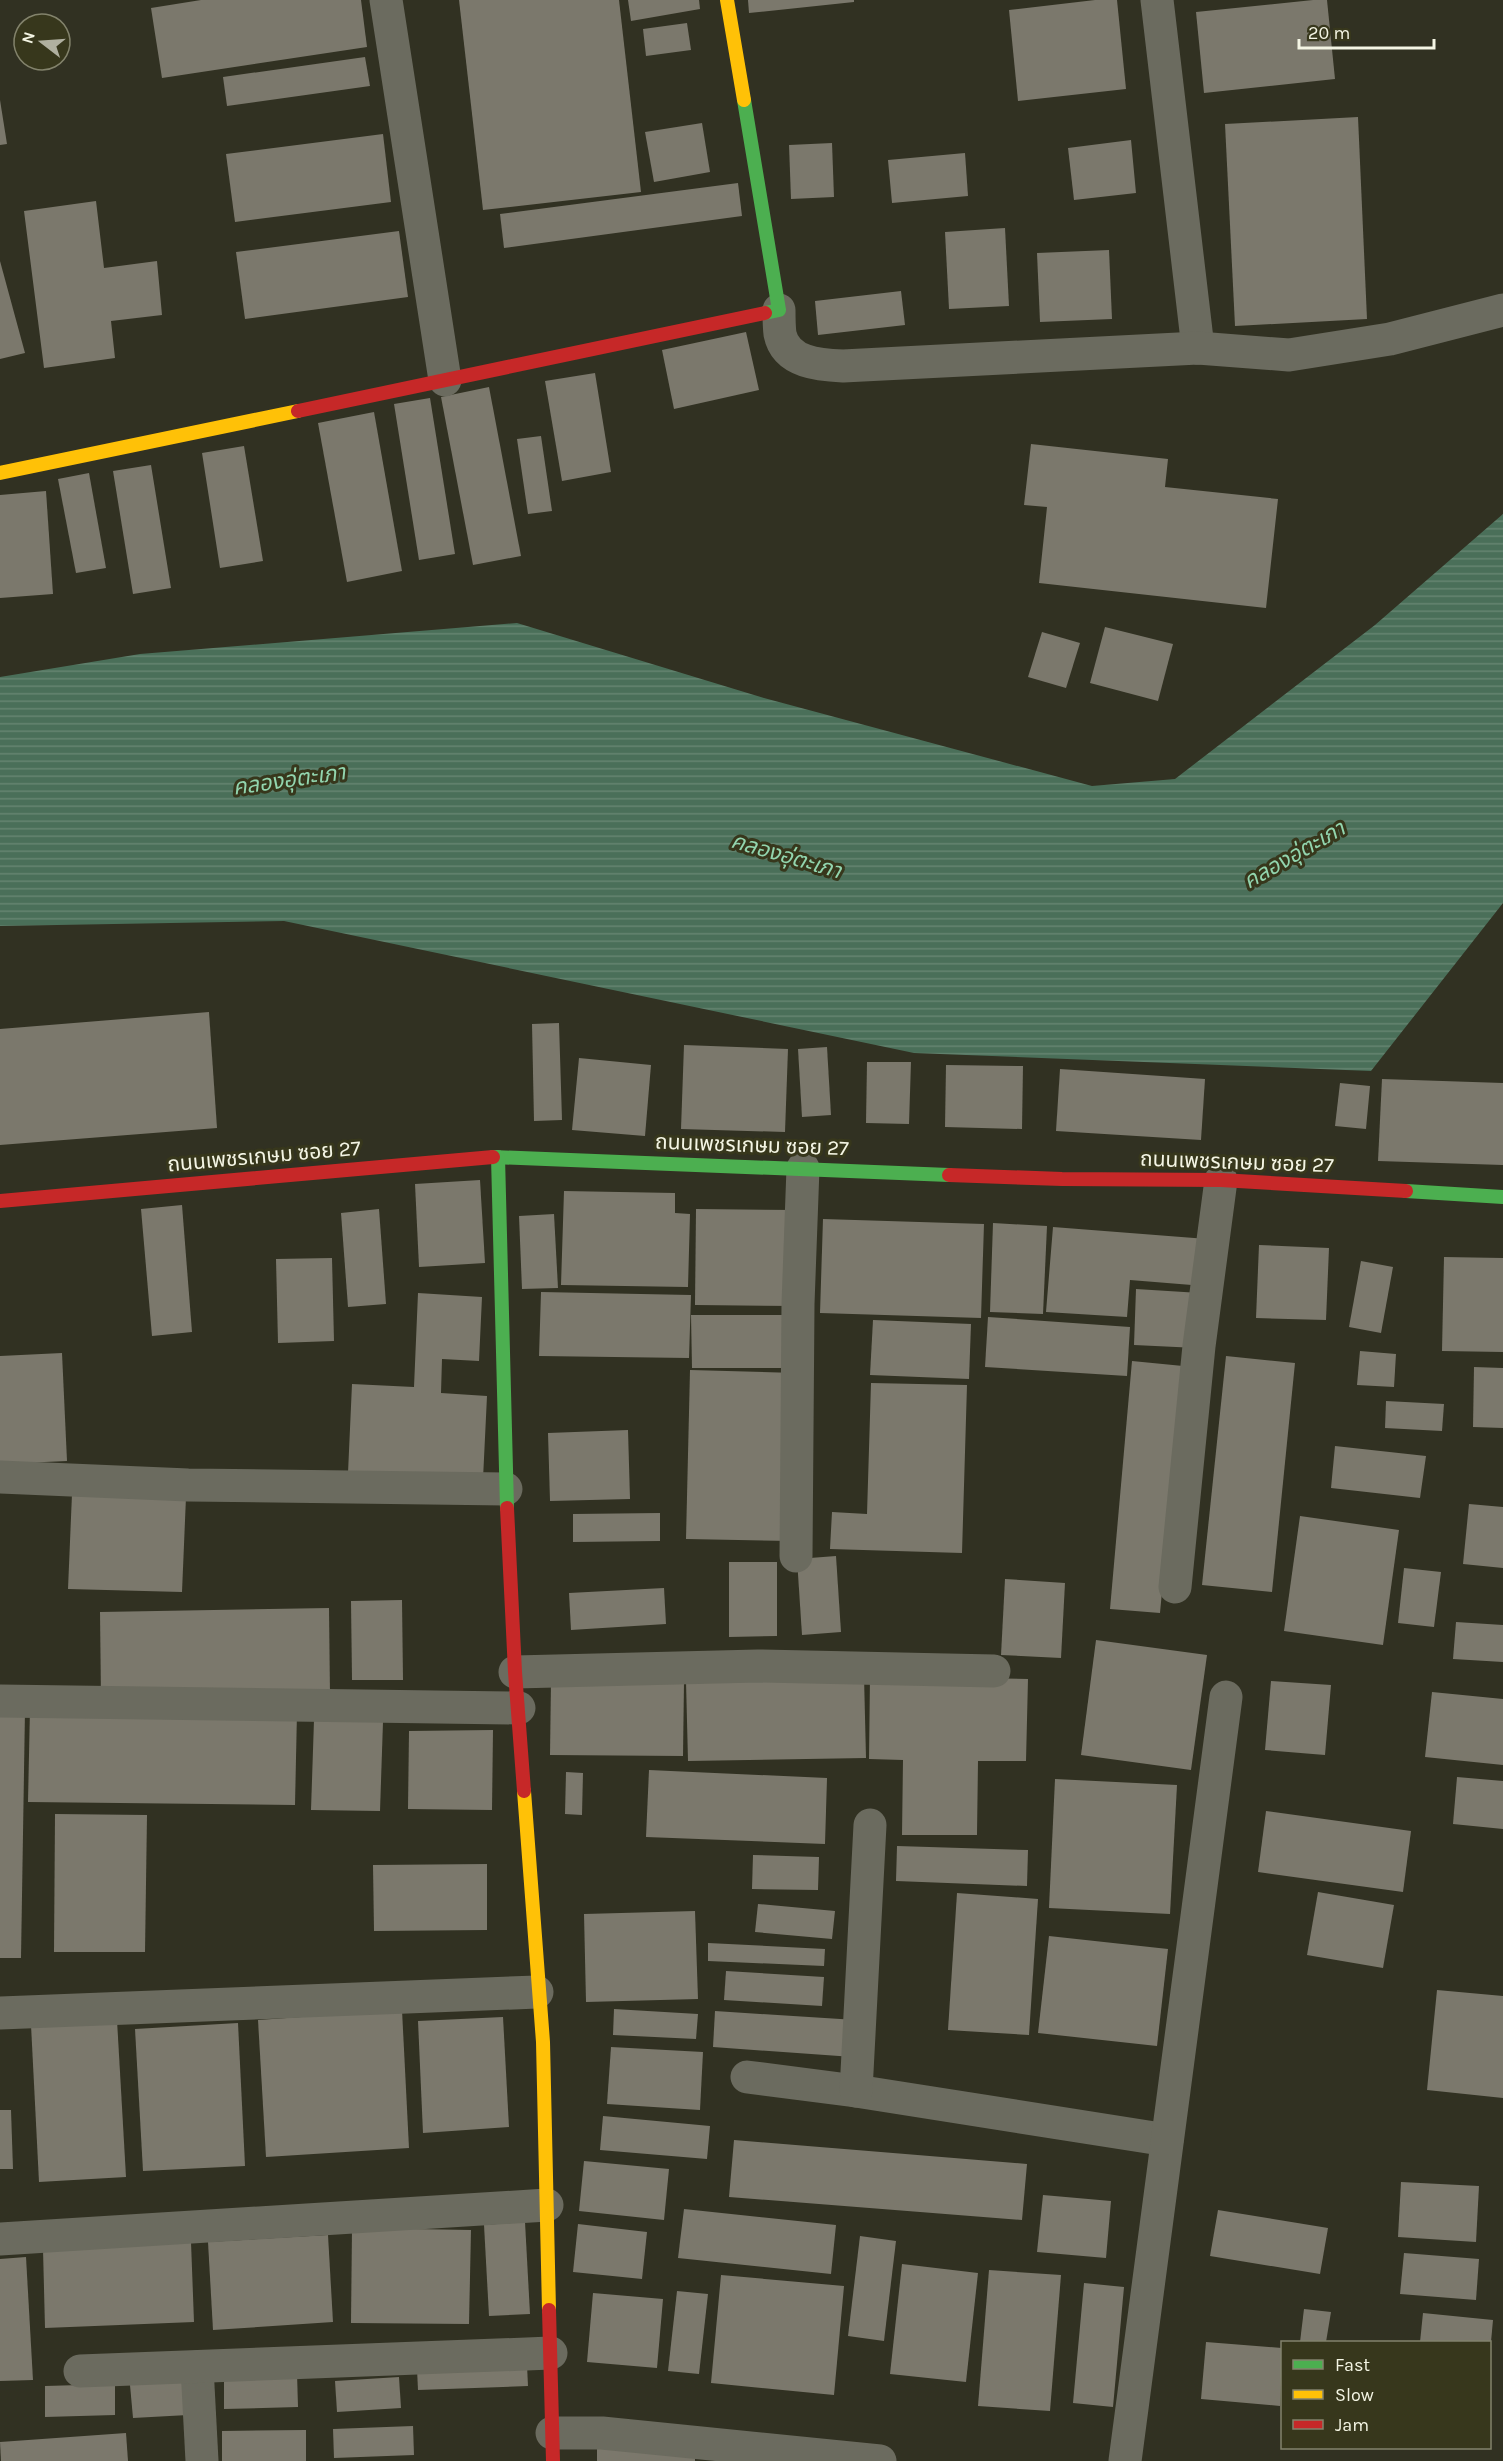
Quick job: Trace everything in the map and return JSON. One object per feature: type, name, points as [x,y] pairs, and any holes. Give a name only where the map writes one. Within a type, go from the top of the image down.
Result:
[{"type":"street","points":[[386,0],[445,380]]},
{"type":"street","points":[[727,0],[779,310],[780,336],[791,354],[816,364],[843,366],[1198,348],[1289,355],[1390,339],[1503,310]]},
{"type":"street","points":[[1157,0],[1198,348]]},
{"type":"street","points":[[0,472],[779,310]]},
{"type":"street","points":[[498,1157],[506,1489],[515,1672],[537,1992],[543,2042],[553,2447],[602,2433],[880,2461]]},
{"type":"street","name":"ถนนเพชรเกษม ซอย 27","points":[[0,1201],[498,1157],[1062,1179],[1221,1180],[1503,1197]]},
{"type":"street","points":[[796,1556],[798,1304],[803,1168]]},
{"type":"street","points":[[1175,1587],[1199,1346],[1221,1180]]},
{"type":"street","points":[[0,1477],[188,1485],[506,1489]]},
{"type":"street","points":[[515,1672],[758,1666],[994,1671]]},
{"type":"street","points":[[1125,2461],[1226,1697]]},
{"type":"street","points":[[0,1701],[519,1708]]},
{"type":"street","points":[[856,2091],[870,1825]]},
{"type":"street","points":[[0,2013],[537,1992]]},
{"type":"street","points":[[747,2077],[856,2091],[1167,2140]]},
{"type":"street","points":[[0,2239],[547,2205]]},
{"type":"street","points":[[80,2371],[551,2353]]},
{"type":"street","points":[[197,2367],[202,2461]]},
{"type":"water","name":"คลองอุ่ตะเภา","points":[[1503,514],[1503,903],[1371,1071],[914,1053],[284,921],[0,926],[0,677],[140,654],[517,623],[764,698],[1092,786],[1175,779],[1375,625]]},
{"type":"building","points":[[201,0],[361,0],[367,47],[162,78],[151,8]]},
{"type":"building","points":[[459,0],[619,0],[641,192],[483,210]]},
{"type":"building","points":[[628,0],[699,0],[700,9],[631,21]]},
{"type":"building","points":[[748,0],[854,0],[854,2],[749,13]]},
{"type":"building","points":[[1095,0],[1117,0],[1126,89],[1018,101],[1009,10]]},
{"type":"building","points":[[1327,0],[1335,79],[1204,93],[1196,12]]},
{"type":"building","points":[[687,23],[691,50],[646,56],[643,29]]},
{"type":"building","points":[[365,57],[370,86],[227,106],[223,77]]},
{"type":"building","points":[[0,100],[7,144],[0,145]]},
{"type":"building","points":[[1358,117],[1367,319],[1235,326],[1225,124]]},
{"type":"building","points":[[702,123],[710,172],[654,182],[645,132]]},
{"type":"building","points":[[383,134],[391,202],[235,222],[226,154]]},
{"type":"building","points":[[1131,140],[1136,193],[1074,200],[1068,148]]},
{"type":"building","points":[[832,143],[834,197],[791,199],[789,145]]},
{"type":"building","points":[[965,153],[968,196],[892,203],[888,160]]},
{"type":"building","points":[[738,183],[742,216],[504,248],[500,214]]},
{"type":"building","points":[[96,201],[104,268],[157,261],[162,315],[111,321],[115,358],[44,368],[24,211]]},
{"type":"building","points":[[1005,228],[1009,306],[949,309],[945,232]]},
{"type":"building","points":[[399,231],[408,297],[245,319],[236,252]]},
{"type":"building","points":[[1109,250],[1112,319],[1040,322],[1037,253]]},
{"type":"building","points":[[0,261],[25,353],[0,359]]},
{"type":"building","points":[[901,291],[905,325],[818,335],[815,301]]},
{"type":"building","points":[[746,332],[759,390],[674,409],[662,350]]},
{"type":"building","points":[[595,373],[611,472],[562,481],[545,381]]},
{"type":"building","points":[[489,387],[521,556],[473,565],[441,397]]},
{"type":"building","points":[[430,398],[455,554],[419,560],[394,404]]},
{"type":"building","points":[[374,412],[402,571],[347,582],[318,423]]},
{"type":"building","points":[[541,436],[552,511],[528,514],[517,439]]},
{"type":"building","points":[[1031,444],[1168,459],[1165,487],[1278,499],[1266,608],[1039,583],[1047,507],[1024,505]]},
{"type":"building","points":[[244,446],[263,561],[220,568],[202,453]]},
{"type":"building","points":[[151,465],[171,588],[133,594],[113,471]]},
{"type":"building","points":[[89,473],[106,568],[76,573],[58,479]]},
{"type":"building","points":[[46,491],[53,594],[0,598],[0,495]]},
{"type":"building","points":[[1105,627],[1173,644],[1158,701],[1090,683]]},
{"type":"building","points":[[1042,632],[1080,643],[1066,688],[1028,677]]},
{"type":"building","points":[[209,1012],[217,1128],[0,1145],[0,1029]]},
{"type":"building","points":[[559,1023],[562,1120],[534,1121],[532,1024]]},
{"type":"building","points":[[684,1045],[788,1049],[785,1132],[681,1129]]},
{"type":"building","points":[[827,1047],[831,1115],[802,1117],[798,1049]]},
{"type":"building","points":[[579,1058],[651,1065],[645,1136],[572,1130]]},
{"type":"building","points":[[867,1062],[911,1062],[909,1124],[866,1123]]},
{"type":"building","points":[[946,1065],[1023,1066],[1022,1129],[945,1127]]},
{"type":"building","points":[[1060,1069],[1205,1079],[1201,1140],[1056,1131]]},
{"type":"building","points":[[1382,1079],[1503,1083],[1503,1165],[1378,1161]]},
{"type":"building","points":[[1340,1083],[1370,1086],[1366,1129],[1335,1126]]},
{"type":"building","points":[[480,1180],[485,1263],[419,1267],[415,1184]]},
{"type":"building","points":[[564,1191],[675,1193],[675,1213],[690,1214],[688,1287],[561,1285]]},
{"type":"building","points":[[182,1205],[192,1332],[152,1336],[141,1209]]},
{"type":"building","points":[[379,1209],[386,1304],[348,1307],[341,1213]]},
{"type":"building","points":[[696,1209],[795,1210],[794,1306],[695,1305]]},
{"type":"building","points":[[554,1214],[558,1288],[522,1289],[519,1216]]},
{"type":"building","points":[[823,1219],[984,1224],[981,1318],[820,1313]]},
{"type":"building","points":[[993,1223],[1047,1226],[1043,1314],[990,1312]]},
{"type":"building","points":[[1053,1227],[1207,1239],[1204,1286],[1130,1280],[1127,1317],[1046,1312]]},
{"type":"building","points":[[1259,1245],[1329,1248],[1326,1320],[1256,1318]]},
{"type":"building","points":[[1444,1257],[1503,1258],[1503,1352],[1442,1351]]},
{"type":"building","points":[[332,1258],[334,1341],[278,1343],[276,1259]]},
{"type":"building","points":[[1361,1261],[1393,1267],[1381,1333],[1349,1327]]},
{"type":"building","points":[[1136,1289],[1200,1293],[1197,1348],[1134,1345]]},
{"type":"building","points":[[541,1292],[691,1295],[689,1358],[539,1356]]},
{"type":"building","points":[[418,1293],[482,1297],[479,1361],[442,1359],[441,1393],[487,1396],[483,1479],[348,1473],[352,1384],[414,1387]]},
{"type":"building","points":[[691,1315],[796,1315],[796,1368],[692,1368]]},
{"type":"building","points":[[988,1317],[1130,1327],[1127,1376],[985,1367]]},
{"type":"building","points":[[873,1320],[971,1324],[969,1379],[870,1375]]},
{"type":"building","points":[[1360,1351],[1396,1354],[1394,1387],[1357,1385]]},
{"type":"building","points":[[62,1353],[67,1461],[0,1464],[0,1356]]},
{"type":"building","points":[[1226,1356],[1295,1363],[1272,1592],[1202,1585]]},
{"type":"building","points":[[1132,1361],[1183,1366],[1160,1613],[1110,1609]]},
{"type":"building","points":[[1474,1367],[1503,1368],[1503,1428],[1473,1427]]},
{"type":"building","points":[[690,1370],[796,1373],[791,1541],[686,1539]]},
{"type":"building","points":[[871,1383],[967,1385],[962,1553],[830,1549],[832,1512],[867,1514]]},
{"type":"building","points":[[1386,1401],[1444,1404],[1442,1431],[1385,1428]]},
{"type":"building","points":[[628,1430],[630,1499],[550,1501],[548,1433]]},
{"type":"building","points":[[1335,1446],[1426,1456],[1420,1498],[1331,1488]]},
{"type":"building","points":[[72,1494],[186,1497],[182,1592],[68,1589]]},
{"type":"building","points":[[1469,1504],[1503,1507],[1503,1568],[1463,1564]]},
{"type":"building","points":[[660,1513],[660,1541],[573,1542],[573,1514]]},
{"type":"building","points":[[1300,1516],[1399,1530],[1383,1645],[1284,1631]]},
{"type":"building","points":[[836,1556],[841,1632],[802,1635],[797,1559]]},
{"type":"building","points":[[729,1562],[777,1562],[777,1636],[729,1637]]},
{"type":"building","points":[[1404,1568],[1441,1572],[1434,1627],[1398,1623]]},
{"type":"building","points":[[1005,1579],[1065,1583],[1061,1658],[1001,1655]]},
{"type":"building","points":[[664,1588],[666,1624],[571,1630],[569,1593]]},
{"type":"building","points":[[402,1600],[403,1680],[352,1680],[351,1601]]},
{"type":"building","points":[[329,1608],[330,1696],[101,1700],[100,1612]]},
{"type":"building","points":[[1456,1622],[1503,1625],[1503,1662],[1453,1659]]},
{"type":"building","points":[[1096,1640],[1207,1655],[1191,1770],[1081,1755]]},
{"type":"building","points":[[864,1676],[866,1758],[688,1761],[686,1681]]},
{"type":"building","points":[[870,1676],[1028,1679],[1026,1761],[978,1761],[977,1835],[902,1835],[903,1760],[869,1759]]},
{"type":"building","points":[[551,1681],[684,1682],[683,1756],[550,1755]]},
{"type":"building","points":[[1271,1681],[1331,1685],[1325,1755],[1265,1750]]},
{"type":"building","points":[[1432,1692],[1503,1699],[1503,1765],[1425,1757]]},
{"type":"building","points":[[30,1708],[297,1712],[295,1805],[28,1802]]},
{"type":"building","points":[[0,1709],[25,1710],[21,1958],[0,1958]]},
{"type":"building","points":[[314,1720],[383,1722],[380,1811],[311,1810]]},
{"type":"building","points":[[493,1730],[492,1810],[408,1809],[409,1731]]},
{"type":"building","points":[[649,1770],[827,1778],[825,1844],[646,1837]]},
{"type":"building","points":[[566,1772],[583,1773],[582,1815],[565,1814]]},
{"type":"building","points":[[1457,1777],[1503,1781],[1503,1829],[1453,1824]]},
{"type":"building","points":[[1055,1779],[1177,1785],[1170,1914],[1049,1908]]},
{"type":"building","points":[[1266,1811],[1411,1831],[1403,1892],[1258,1872]]},
{"type":"building","points":[[55,1814],[147,1815],[145,1952],[54,1952]]},
{"type":"building","points":[[897,1846],[1028,1850],[1027,1886],[896,1881]]},
{"type":"building","points":[[753,1855],[819,1857],[818,1890],[752,1889]]},
{"type":"building","points":[[487,1864],[487,1930],[374,1931],[373,1865]]},
{"type":"building","points":[[1318,1892],[1394,1905],[1383,1968],[1307,1955]]},
{"type":"building","points":[[957,1893],[1038,1899],[1029,2035],[948,2030]]},
{"type":"building","points":[[758,1904],[835,1911],[832,1939],[755,1932]]},
{"type":"building","points":[[695,1911],[698,1999],[586,2002],[584,1914]]},
{"type":"building","points":[[1049,1936],[1168,1949],[1157,2046],[1038,2033]]},
{"type":"building","points":[[708,1943],[825,1949],[824,1966],[708,1961]]},
{"type":"building","points":[[726,1971],[824,1977],[822,2006],[724,2000]]},
{"type":"building","points":[[1437,1990],[1503,1996],[1503,2098],[1427,2090]]},
{"type":"building","points":[[614,2009],[698,2014],[696,2039],[613,2035]]},
{"type":"building","points":[[402,2010],[409,2148],[266,2157],[258,2020]]},
{"type":"building","points":[[715,2011],[856,2020],[853,2057],[713,2047]]},
{"type":"building","points":[[503,2017],[509,2127],[423,2133],[418,2021]]},
{"type":"building","points":[[117,2020],[126,2177],[39,2182],[31,2025]]},
{"type":"building","points":[[238,2023],[245,2166],[143,2171],[135,2029]]},
{"type":"building","points":[[611,2047],[703,2052],[700,2110],[607,2104]]},
{"type":"building","points":[[0,2110],[11,2110],[13,2169],[0,2169]]},
{"type":"building","points":[[603,2116],[710,2126],[707,2159],[600,2150]]},
{"type":"building","points":[[734,2140],[1027,2164],[1022,2220],[729,2197]]},
{"type":"building","points":[[584,2161],[669,2169],[664,2220],[579,2211]]},
{"type":"building","points":[[1401,2182],[1479,2186],[1476,2242],[1398,2237]]},
{"type":"building","points":[[1043,2195],[1111,2201],[1106,2258],[1037,2252]]},
{"type":"building","points":[[684,2209],[836,2225],[831,2274],[678,2258]]},
{"type":"building","points":[[1218,2210],[1328,2228],[1320,2274],[1210,2256]]},
{"type":"building","points":[[525,2222],[530,2314],[489,2316],[484,2225]]},
{"type":"building","points":[[578,2224],[647,2232],[642,2279],[573,2272]]},
{"type":"building","points":[[352,2228],[471,2230],[469,2324],[351,2323]]},
{"type":"building","points":[[328,2235],[333,2322],[213,2330],[208,2242]]},
{"type":"building","points":[[860,2236],[896,2241],[884,2341],[848,2336]]},
{"type":"building","points":[[191,2242],[194,2322],[45,2328],[43,2249]]},
{"type":"building","points":[[1404,2253],[1479,2259],[1476,2300],[1400,2294]]},
{"type":"building","points":[[26,2257],[33,2380],[0,2381],[0,2259]]},
{"type":"building","points":[[902,2264],[978,2273],[966,2382],[890,2374]]},
{"type":"building","points":[[989,2270],[1061,2275],[1050,2411],[978,2406]]},
{"type":"building","points":[[721,2275],[844,2286],[834,2395],[711,2383]]},
{"type":"building","points":[[1084,2283],[1124,2287],[1113,2407],[1073,2403]]},
{"type":"building","points":[[677,2291],[708,2294],[699,2374],[668,2371]]},
{"type":"building","points":[[593,2293],[663,2299],[657,2368],[587,2362]]},
{"type":"building","points":[[1304,2309],[1331,2312],[1326,2341],[1300,2341]]},
{"type":"building","points":[[1423,2313],[1493,2320],[1491,2342],[1420,2341]]},
{"type":"building","points":[[1206,2342],[1281,2348],[1280,2406],[1201,2399]]},
{"type":"building","points":[[527,2365],[528,2386],[418,2390],[417,2369]]},
{"type":"building","points":[[297,2373],[298,2407],[224,2409],[224,2375]]},
{"type":"building","points":[[399,2377],[401,2408],[337,2412],[335,2381]]},
{"type":"building","points":[[186,2381],[188,2415],[133,2418],[130,2385]]},
{"type":"building","points":[[115,2384],[115,2415],[45,2417],[45,2386]]},
{"type":"building","points":[[413,2426],[414,2455],[334,2458],[333,2429]]},
{"type":"building","points":[[306,2430],[306,2461],[222,2461],[222,2431]]},
{"type":"building","points":[[126,2433],[128,2461],[1,2461],[0,2442]]},
{"type":"building","points":[[597,2448],[695,2448],[695,2461],[597,2461]]},
{"type":"traffic: fast","points":[[744,100],[779,310],[765,313]]},
{"type":"traffic: fast","points":[[493,1157],[949,1175]]},
{"type":"traffic: fast","points":[[498,1157],[507,1508]]},
{"type":"traffic: fast","points":[[1406,1191],[1503,1197]]},
{"type":"traffic: slow","points":[[727,0],[744,100]]},
{"type":"traffic: slow","points":[[0,473],[298,411]]},
{"type":"traffic: slow","points":[[524,1791],[543,2042],[549,2310]]},
{"type":"traffic: jam","points":[[298,411],[765,313]]},
{"type":"traffic: jam","points":[[0,1201],[493,1157]]},
{"type":"traffic: jam","points":[[949,1175],[1062,1179],[1221,1180],[1406,1191]]},
{"type":"traffic: jam","points":[[507,1508],[515,1672],[524,1791]]},
{"type":"traffic: jam","points":[[549,2310],[553,2461]]}]
